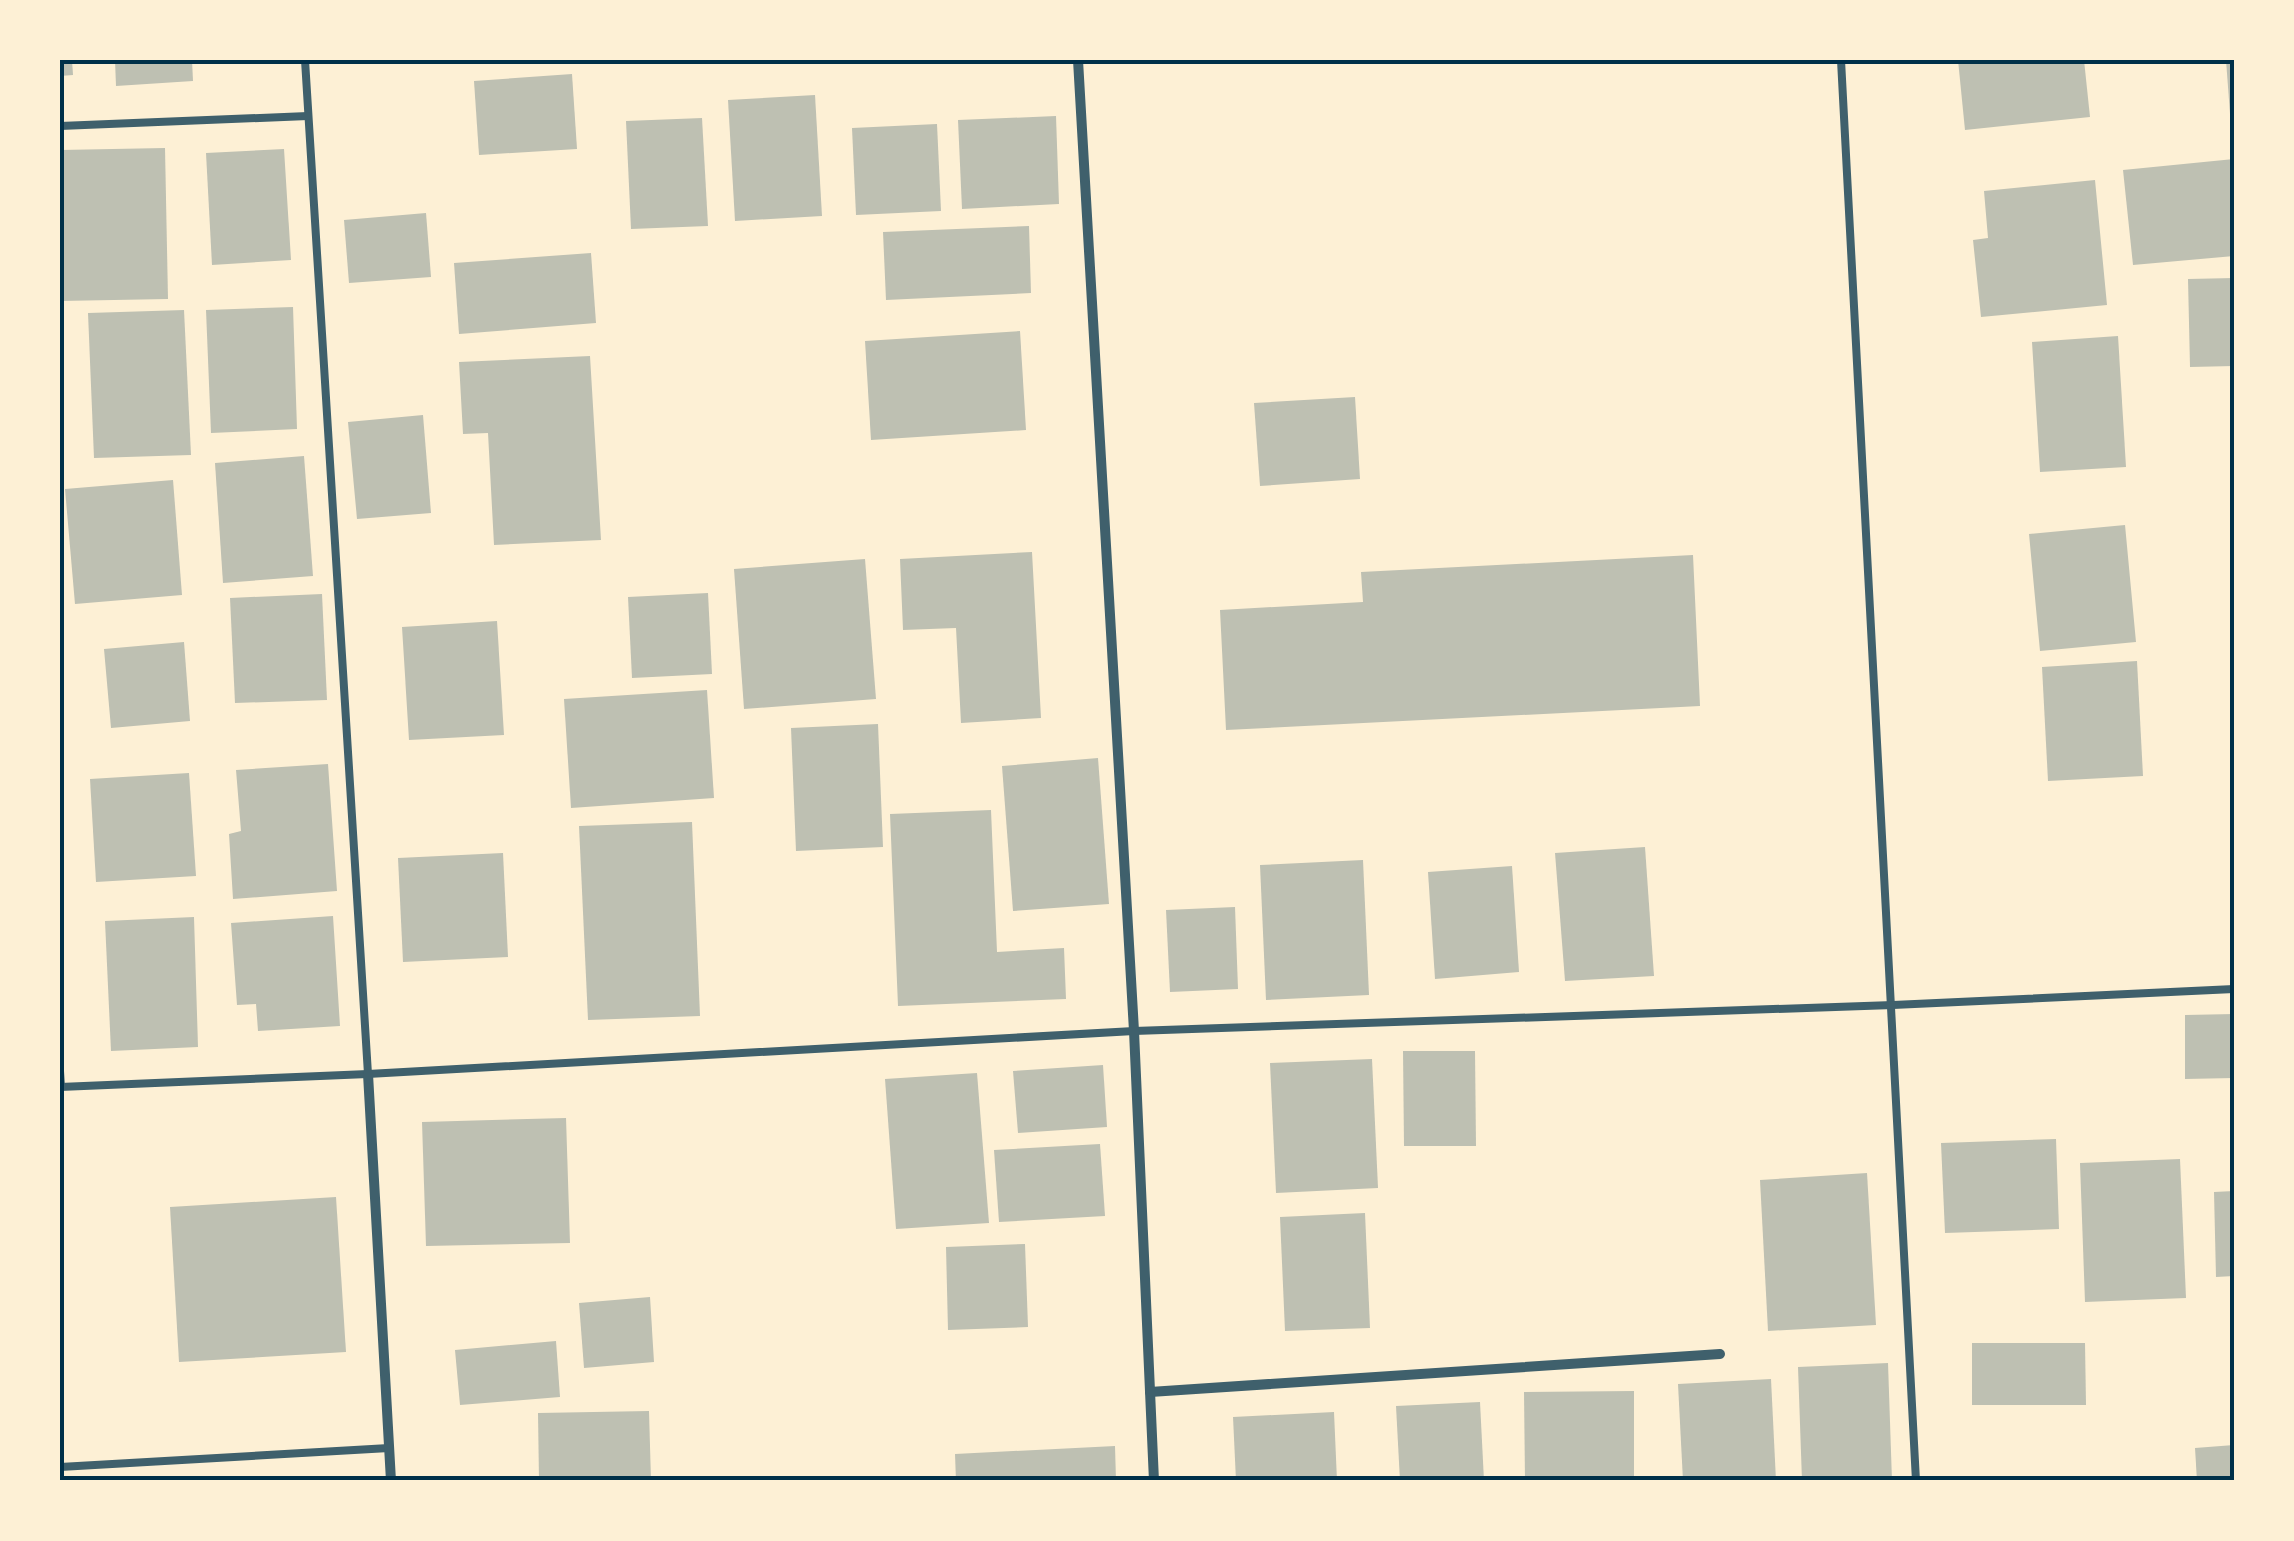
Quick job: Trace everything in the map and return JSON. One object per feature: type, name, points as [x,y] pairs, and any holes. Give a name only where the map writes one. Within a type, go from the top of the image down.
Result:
[{"type":"street","points":[[1078,60],[1134,1031],[1154,1481]]},
{"type":"street","points":[[368,1074],[391,1481]]},
{"type":"street","points":[[1150,1392],[1720,1354]]},
{"type":"lane","points":[[304,60],[368,1074]]},
{"type":"lane","points":[[1841,60],[1916,1481]]},
{"type":"lane","points":[[60,126],[308,116]]},
{"type":"lane","points":[[60,1071],[60,1087],[368,1074],[1134,1031],[1893,1005],[2234,988]]},
{"type":"lane","points":[[60,1467],[389,1448]]},
{"type":"building","points":[[60,60],[72,60],[73,75],[60,76]]},
{"type":"building","points":[[115,60],[192,60],[193,81],[116,86]]},
{"type":"building","points":[[1958,60],[2084,60],[2090,117],[1965,130]]},
{"type":"building","points":[[2226,60],[2234,60],[2234,127],[2231,127]]},
{"type":"building","points":[[572,74],[577,149],[479,155],[474,81]]},
{"type":"building","points":[[815,95],[822,216],[735,221],[728,100]]},
{"type":"building","points":[[1056,116],[1059,204],[962,209],[958,120]]},
{"type":"building","points":[[702,118],[708,226],[631,229],[626,121]]},
{"type":"building","points":[[937,124],[941,211],[856,215],[852,128]]},
{"type":"building","points":[[165,148],[168,299],[60,301],[60,150]]},
{"type":"building","points":[[284,149],[291,260],[212,265],[206,153]]},
{"type":"building","points":[[2234,159],[2234,256],[2133,265],[2123,170]]},
{"type":"building","points":[[2095,180],[2107,305],[1981,317],[1973,240],[1988,238],[1984,191]]},
{"type":"building","points":[[426,213],[431,277],[349,283],[344,220]]},
{"type":"building","points":[[1029,226],[1031,293],[886,300],[883,232]]},
{"type":"building","points":[[591,253],[596,323],[459,334],[454,263]]},
{"type":"building","points":[[2234,278],[2234,366],[2190,367],[2188,279]]},
{"type":"building","points":[[293,307],[297,429],[211,433],[206,310]]},
{"type":"building","points":[[184,310],[191,455],[94,458],[88,313]]},
{"type":"building","points":[[1020,331],[1026,430],[871,440],[865,341]]},
{"type":"building","points":[[2118,336],[2126,467],[2040,472],[2032,342]]},
{"type":"building","points":[[590,356],[601,540],[494,545],[488,433],[463,434],[459,362]]},
{"type":"building","points":[[1355,397],[1360,479],[1260,486],[1254,403]]},
{"type":"building","points":[[423,415],[431,513],[357,519],[348,422]]},
{"type":"building","points":[[304,456],[313,576],[223,583],[215,463]]},
{"type":"building","points":[[173,480],[182,595],[75,604],[65,489]]},
{"type":"building","points":[[2125,525],[2136,642],[2040,651],[2029,534]]},
{"type":"building","points":[[1032,552],[1041,718],[961,723],[956,628],[903,630],[900,559]]},
{"type":"building","points":[[1693,555],[1700,706],[1226,730],[1220,610],[1363,602],[1361,572]]},
{"type":"building","points":[[865,559],[876,699],[744,709],[734,569]]},
{"type":"building","points":[[708,593],[712,674],[632,678],[628,597]]},
{"type":"building","points":[[322,594],[327,700],[235,703],[230,598]]},
{"type":"building","points":[[497,621],[504,735],[409,740],[402,627]]},
{"type":"building","points":[[184,642],[190,721],[111,728],[104,649]]},
{"type":"building","points":[[2137,661],[2143,776],[2048,781],[2042,667]]},
{"type":"building","points":[[707,690],[714,798],[571,808],[564,699]]},
{"type":"building","points":[[878,724],[883,847],[796,851],[791,728]]},
{"type":"building","points":[[1098,758],[1109,904],[1013,911],[1002,766]]},
{"type":"building","points":[[328,764],[337,891],[233,899],[229,834],[241,831],[236,770]]},
{"type":"building","points":[[189,773],[196,876],[96,882],[90,779]]},
{"type":"building","points":[[991,810],[997,952],[1064,948],[1066,999],[898,1006],[890,814]]},
{"type":"building","points":[[692,822],[700,1016],[588,1020],[579,826]]},
{"type":"building","points":[[1645,847],[1654,976],[1565,981],[1555,853]]},
{"type":"building","points":[[503,853],[508,957],[403,962],[398,858]]},
{"type":"building","points":[[1363,860],[1369,995],[1266,1000],[1260,865]]},
{"type":"building","points":[[1512,866],[1519,972],[1435,979],[1428,872]]},
{"type":"building","points":[[1235,907],[1238,989],[1170,992],[1166,910]]},
{"type":"building","points":[[333,916],[340,1026],[258,1031],[256,1004],[237,1005],[231,923]]},
{"type":"building","points":[[194,917],[198,1047],[111,1051],[105,921]]},
{"type":"building","points":[[2234,1014],[2234,1078],[2185,1079],[2185,1015]]},
{"type":"building","points":[[1403,1051],[1475,1051],[1476,1146],[1404,1146]]},
{"type":"building","points":[[1372,1059],[1378,1188],[1276,1193],[1270,1063]]},
{"type":"building","points":[[1103,1065],[1107,1127],[1018,1133],[1013,1071]]},
{"type":"building","points":[[977,1073],[989,1223],[896,1229],[885,1079]]},
{"type":"building","points":[[566,1118],[570,1243],[426,1246],[422,1122]]},
{"type":"building","points":[[2056,1139],[2059,1229],[1945,1233],[1941,1143]]},
{"type":"building","points":[[1100,1144],[1105,1216],[999,1222],[994,1150]]},
{"type":"building","points":[[2180,1159],[2186,1298],[2085,1302],[2080,1163]]},
{"type":"building","points":[[1867,1173],[1876,1325],[1768,1331],[1760,1180]]},
{"type":"building","points":[[2234,1191],[2234,1276],[2216,1277],[2214,1192]]},
{"type":"building","points":[[336,1197],[346,1352],[179,1362],[170,1207]]},
{"type":"building","points":[[1365,1213],[1370,1328],[1285,1331],[1280,1217]]},
{"type":"building","points":[[1025,1244],[1028,1327],[948,1330],[946,1247]]},
{"type":"building","points":[[650,1297],[654,1362],[584,1368],[579,1303]]},
{"type":"building","points":[[556,1341],[560,1397],[460,1405],[455,1350]]},
{"type":"building","points":[[1972,1343],[2085,1343],[2086,1405],[1972,1405]]},
{"type":"building","points":[[1888,1363],[1892,1481],[1802,1481],[1798,1367]]},
{"type":"building","points":[[1771,1379],[1776,1481],[1683,1481],[1678,1384]]},
{"type":"building","points":[[1634,1391],[1634,1481],[1525,1481],[1524,1392]]},
{"type":"building","points":[[1480,1402],[1484,1481],[1400,1481],[1396,1406]]},
{"type":"building","points":[[649,1411],[651,1481],[539,1481],[538,1413]]},
{"type":"building","points":[[1334,1412],[1337,1481],[1236,1481],[1233,1417]]},
{"type":"building","points":[[2234,1445],[2234,1481],[2197,1481],[2195,1448]]},
{"type":"building","points":[[1115,1446],[1116,1481],[956,1481],[955,1454]]}]
